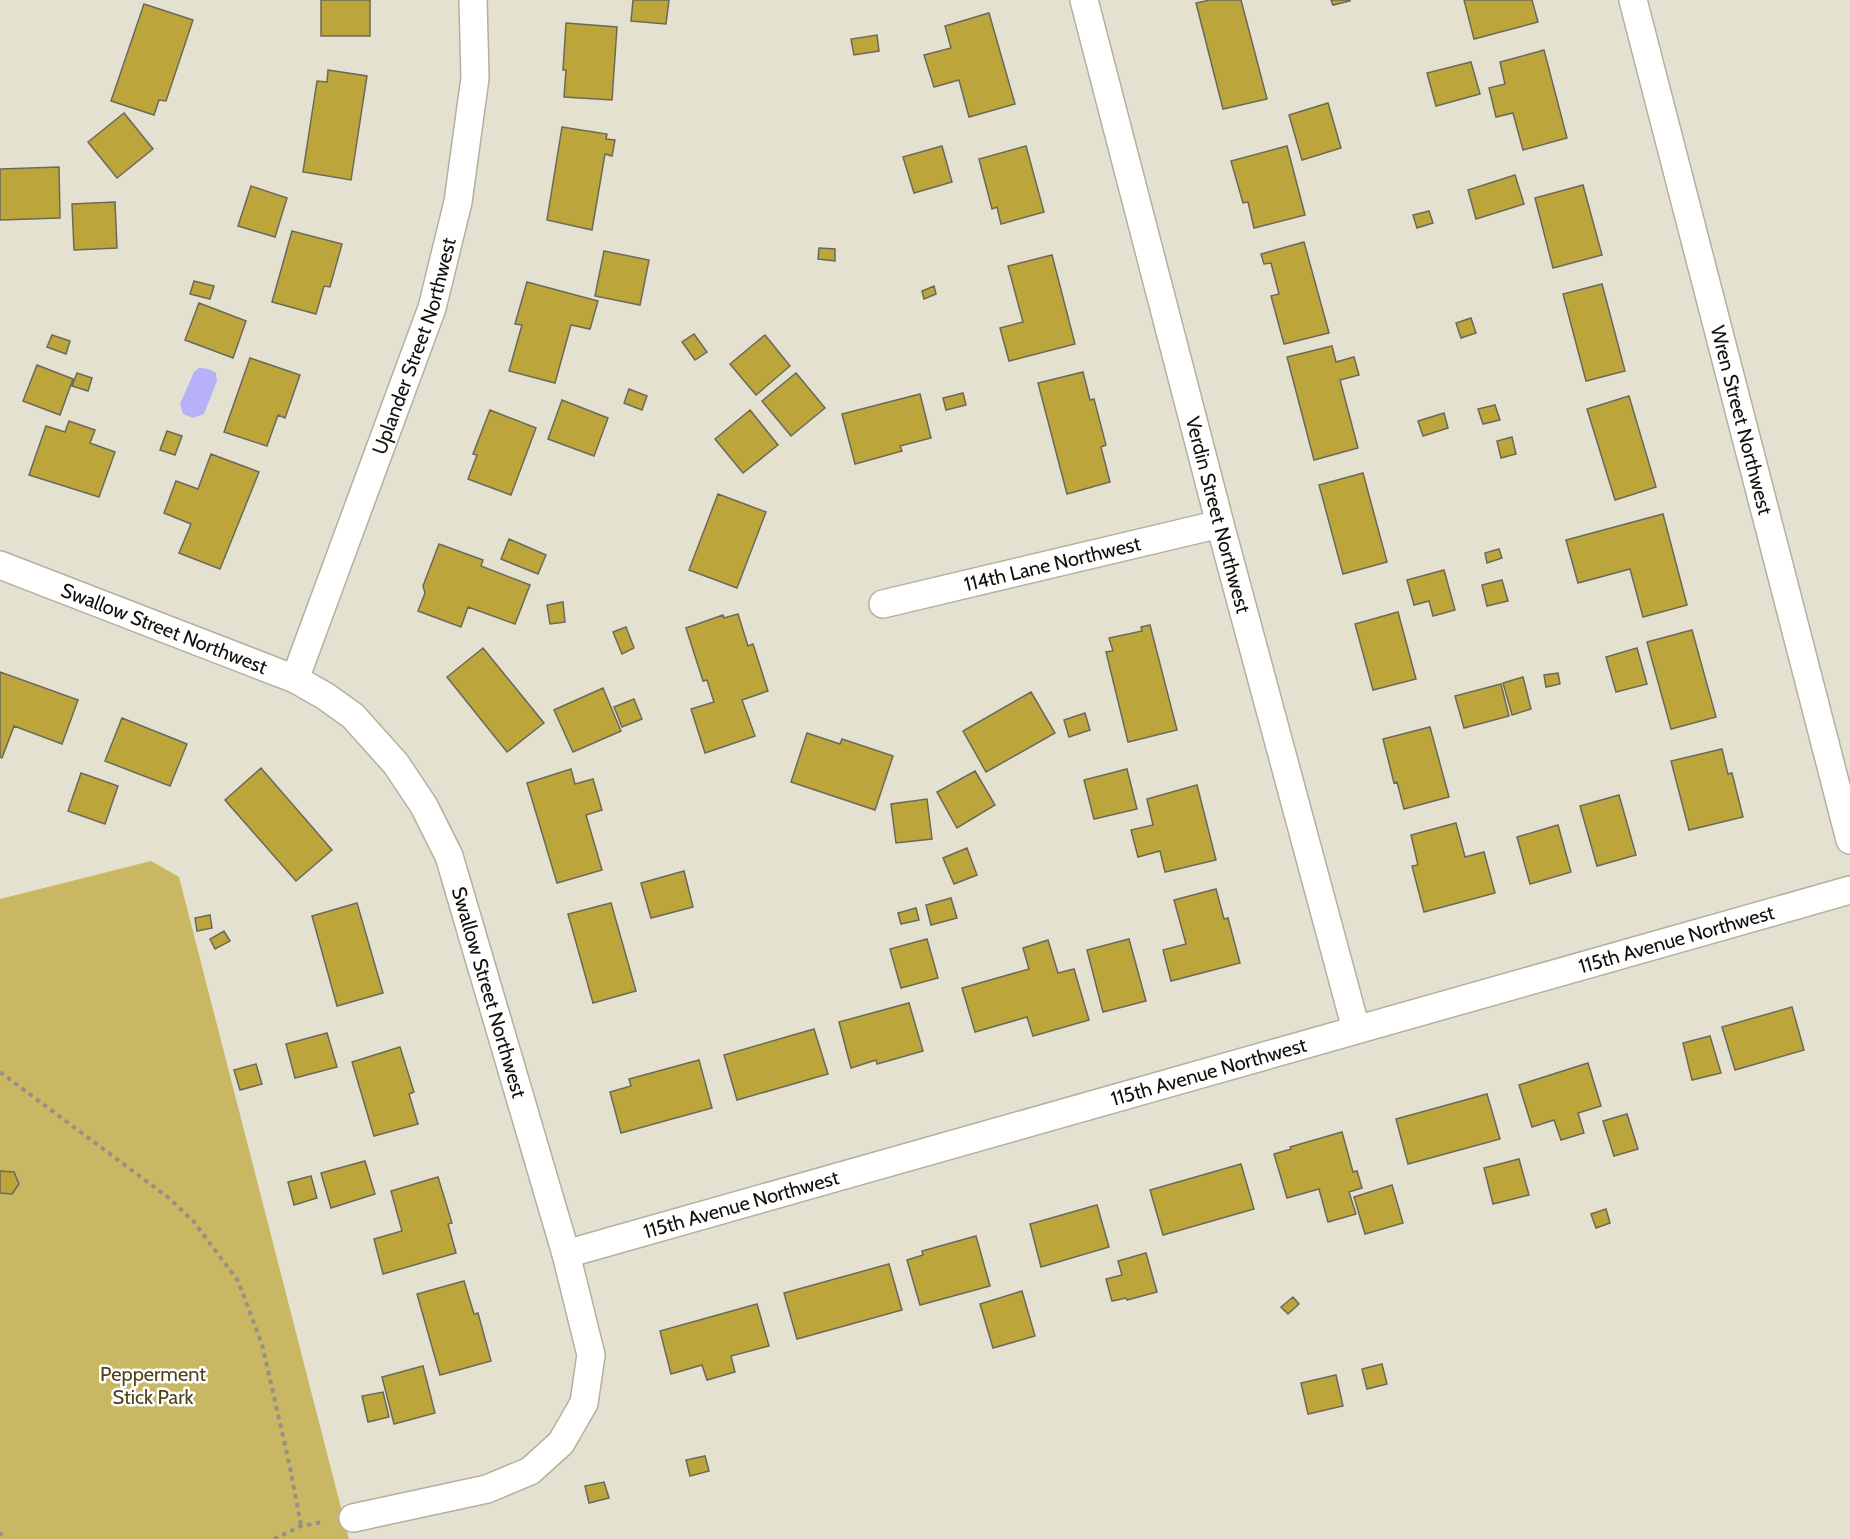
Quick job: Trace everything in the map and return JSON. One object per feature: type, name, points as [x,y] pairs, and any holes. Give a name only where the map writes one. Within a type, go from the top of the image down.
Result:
[{"type":"street","name":"Uplander Street Northwest","points":[[295,679],[432,308],[458,202],[475,78],[473,0]]},
{"type":"street","name":"Verdin Street Northwest","points":[[1084,0],[1220,524],[1356,1029]]},
{"type":"street","name":"Wren Street Northwest","points":[[1634,0],[1850,840]]},
{"type":"street","name":"114th Lane Northwest","points":[[883,604],[1220,524]]},
{"type":"street","name":"Swallow Street Northwest","points":[[0,565],[295,679],[326,696],[353,716],[396,764],[424,806],[449,856],[566,1254],[591,1356],[584,1403],[561,1443],[530,1471],[487,1489],[353,1518]]},
{"type":"street","name":"115th Avenue Northwest","points":[[566,1254],[1850,890]]},
{"type":"path","points":[[0,1072],[169,1198],[194,1221],[238,1281],[262,1344],[291,1467],[301,1526]]},
{"type":"path","points":[[274,1539],[301,1526],[353,1518]]},
{"type":"path","points":[[0,1532],[2,1539]]},
{"type":"green space","name":"Pepperment Stick Park","points":[[151,861],[179,877],[349,1539],[0,1539],[0,899]]},
{"type":"shaded area","points":[[199,368],[216,373],[217,381],[204,414],[193,418],[183,414],[180,404],[194,372]]},
{"type":"building","points":[[321,0],[370,0],[370,36],[321,36]]},
{"type":"building","points":[[633,0],[669,0],[666,24],[631,21]]},
{"type":"building","points":[[1210,0],[1241,0],[1267,99],[1223,109],[1196,3]]},
{"type":"building","points":[[1331,0],[1350,0],[1350,1],[1333,5]]},
{"type":"building","points":[[1464,0],[1532,0],[1538,22],[1474,39]]},
{"type":"building","points":[[144,4],[193,20],[166,101],[159,100],[154,115],[111,101]]},
{"type":"building","points":[[989,13],[1015,104],[969,117],[959,80],[934,87],[924,55],[951,48],[945,26]]},
{"type":"building","points":[[566,23],[617,27],[612,100],[564,97]]},
{"type":"building","points":[[877,35],[879,51],[854,55],[851,39]]},
{"type":"building","points":[[1544,50],[1567,138],[1523,150],[1513,113],[1496,117],[1489,88],[1505,84],[1500,62]]},
{"type":"building","points":[[1471,62],[1480,94],[1436,106],[1427,73]]},
{"type":"building","points":[[328,70],[367,76],[351,180],[303,172],[317,81],[327,82]]},
{"type":"building","points":[[1328,103],[1341,148],[1302,160],[1289,115]]},
{"type":"building","points":[[124,113],[153,149],[117,178],[88,142]]},
{"type":"building","points":[[562,127],[607,134],[606,139],[615,140],[612,156],[605,154],[592,230],[547,220]]},
{"type":"building","points":[[942,146],[952,182],[914,193],[903,157]]},
{"type":"building","points":[[1026,146],[1044,212],[1001,224],[997,207],[992,209],[979,159]]},
{"type":"building","points":[[1287,146],[1305,215],[1254,228],[1248,202],[1243,203],[1231,161]]},
{"type":"building","points":[[59,167],[60,218],[0,220],[0,169]]},
{"type":"building","points":[[1515,175],[1524,204],[1476,219],[1468,190]]},
{"type":"building","points":[[1583,185],[1602,255],[1553,268],[1535,198]]},
{"type":"building","points":[[251,186],[287,198],[275,237],[238,226]]},
{"type":"building","points":[[115,202],[117,248],[74,250],[72,204]]},
{"type":"building","points":[[1429,211],[1433,223],[1417,228],[1413,215]]},
{"type":"building","points":[[292,231],[342,244],[330,287],[324,286],[316,314],[272,302]]},
{"type":"building","points":[[1304,242],[1329,333],[1284,344],[1271,296],[1279,294],[1271,263],[1264,264],[1261,254]]},
{"type":"building","points":[[819,248],[835,249],[835,261],[818,259]]},
{"type":"building","points":[[604,251],[649,260],[640,305],[595,296]]},
{"type":"building","points":[[1052,255],[1075,344],[1009,361],[1000,328],[1023,322],[1008,266]]},
{"type":"building","points":[[194,281],[214,286],[210,299],[190,294]]},
{"type":"building","points":[[527,282],[598,301],[590,329],[571,325],[555,383],[509,371],[522,325],[515,324]]},
{"type":"building","points":[[1602,284],[1625,371],[1586,381],[1563,294]]},
{"type":"building","points":[[934,286],[936,294],[924,299],[922,291]]},
{"type":"building","points":[[199,303],[246,321],[233,358],[185,340]]},
{"type":"building","points":[[1471,318],[1476,333],[1461,338],[1456,323]]},
{"type":"building","points":[[694,334],[707,352],[695,360],[682,342]]},
{"type":"building","points":[[52,335],[70,341],[66,354],[47,347]]},
{"type":"building","points":[[765,335],[790,366],[756,395],[730,364]]},
{"type":"building","points":[[1332,346],[1336,362],[1354,357],[1359,375],[1340,380],[1358,448],[1314,460],[1287,357]]},
{"type":"building","points":[[250,358],[300,375],[285,418],[278,415],[267,446],[224,432]]},
{"type":"building","points":[[37,365],[73,379],[60,415],[23,401]]},
{"type":"building","points":[[1083,372],[1090,400],[1094,399],[1106,445],[1101,447],[1110,482],[1067,494],[1038,383]]},
{"type":"building","points":[[77,373],[92,378],[88,391],[72,386]]},
{"type":"building","points":[[796,373],[825,408],[791,436],[762,401]]},
{"type":"building","points":[[629,389],[647,396],[642,410],[624,403]]},
{"type":"building","points":[[963,393],[966,405],[946,410],[943,398]]},
{"type":"building","points":[[920,394],[931,438],[900,446],[902,451],[855,464],[842,414]]},
{"type":"building","points":[[1629,396],[1656,487],[1615,500],[1587,409]]},
{"type":"building","points":[[562,400],[608,418],[594,456],[548,439]]},
{"type":"building","points":[[1495,405],[1500,420],[1483,424],[1478,409]]},
{"type":"building","points":[[490,410],[536,428],[511,495],[468,479],[477,455],[473,454]]},
{"type":"building","points":[[750,410],[778,445],[743,473],[715,439]]},
{"type":"building","points":[[1444,413],[1448,428],[1423,436],[1418,421]]},
{"type":"building","points":[[69,421],[95,430],[90,443],[115,452],[99,497],[29,475],[46,426],[65,432]]},
{"type":"building","points":[[167,431],[182,436],[175,455],[160,450]]},
{"type":"building","points":[[1512,437],[1516,454],[1501,458],[1497,441]]},
{"type":"building","points":[[211,454],[259,472],[220,569],[179,553],[191,524],[164,513],[176,481],[198,489]]},
{"type":"building","points":[[1363,473],[1387,562],[1343,574],[1319,485]]},
{"type":"building","points":[[718,494],[766,512],[737,588],[689,570]]},
{"type":"building","points":[[1663,514],[1687,605],[1643,617],[1630,569],[1578,583],[1566,540]]},
{"type":"building","points":[[509,539],[546,555],[538,574],[501,559]]},
{"type":"building","points":[[439,544],[483,560],[481,566],[530,585],[515,624],[468,607],[461,627],[418,611],[425,593],[423,586]]},
{"type":"building","points":[[1499,549],[1502,558],[1487,563],[1485,553]]},
{"type":"building","points":[[1444,570],[1455,610],[1433,616],[1429,601],[1414,605],[1407,580]]},
{"type":"building","points":[[1502,580],[1508,601],[1487,606],[1482,585]]},
{"type":"building","points":[[563,602],[565,622],[550,624],[547,605]]},
{"type":"building","points":[[1398,612],[1416,679],[1373,690],[1355,624]]},
{"type":"building","points":[[738,614],[748,646],[753,644],[768,691],[742,700],[755,736],[705,753],[691,709],[714,702],[707,680],[703,681],[686,628],[723,615],[724,618]]},
{"type":"building","points":[[1150,625],[1177,730],[1128,742],[1106,652],[1113,651],[1109,638],[1142,631],[1141,627]]},
{"type":"building","points":[[626,627],[634,648],[622,654],[613,632]]},
{"type":"building","points":[[1692,630],[1716,717],[1671,729],[1647,642]]},
{"type":"building","points":[[483,648],[544,723],[507,752],[447,677]]},
{"type":"building","points":[[1637,648],[1647,684],[1616,692],[1606,657]]},
{"type":"building","points":[[0,672],[78,700],[62,744],[14,726],[2,758],[0,757]]},
{"type":"building","points":[[1558,673],[1560,684],[1546,687],[1544,675]]},
{"type":"building","points":[[1523,677],[1531,709],[1512,715],[1503,683]]},
{"type":"building","points":[[1501,684],[1509,716],[1464,728],[1455,696]]},
{"type":"building","points":[[603,688],[621,731],[573,752],[554,710]]},
{"type":"building","points":[[1031,692],[1055,733],[986,772],[963,731]]},
{"type":"building","points":[[634,699],[642,719],[622,727],[614,707]]},
{"type":"building","points":[[1085,713],[1090,730],[1069,737],[1064,720]]},
{"type":"building","points":[[122,718],[187,744],[170,786],[105,761]]},
{"type":"building","points":[[1430,727],[1449,797],[1404,809],[1397,782],[1394,783],[1383,739]]},
{"type":"building","points":[[807,733],[840,744],[842,739],[893,756],[875,810],[791,782]]},
{"type":"building","points":[[1722,749],[1728,774],[1732,773],[1743,817],[1689,830],[1671,761]]},
{"type":"building","points":[[261,768],[332,850],[296,881],[225,800]]},
{"type":"building","points":[[571,769],[575,784],[593,779],[602,810],[586,815],[602,870],[557,883],[527,783]]},
{"type":"building","points":[[1127,769],[1137,809],[1094,819],[1084,780]]},
{"type":"building","points":[[975,771],[995,805],[957,828],[937,792]]},
{"type":"building","points":[[81,773],[118,786],[105,824],[68,811]]},
{"type":"building","points":[[1197,785],[1216,860],[1165,872],[1160,851],[1138,857],[1131,830],[1153,825],[1147,799]]},
{"type":"building","points":[[1619,795],[1636,855],[1597,866],[1580,806]]},
{"type":"building","points":[[927,799],[932,839],[896,843],[891,804]]},
{"type":"building","points":[[1456,823],[1465,857],[1484,852],[1495,893],[1424,912],[1412,866],[1418,865],[1411,835]]},
{"type":"building","points":[[1558,825],[1571,872],[1530,884],[1517,837]]},
{"type":"building","points":[[967,848],[977,875],[954,884],[943,858]]},
{"type":"building","points":[[684,871],[693,907],[651,918],[641,883]]},
{"type":"building","points":[[1216,889],[1224,919],[1228,918],[1240,963],[1171,981],[1163,950],[1186,944],[1174,900]]},
{"type":"building","points":[[951,898],[957,918],[931,925],[926,905]]},
{"type":"building","points":[[357,903],[383,993],[337,1006],[312,916]]},
{"type":"building","points":[[611,903],[636,991],[593,1003],[568,914]]},
{"type":"building","points":[[916,908],[919,920],[901,924],[898,913]]},
{"type":"building","points":[[210,915],[212,928],[197,931],[195,918]]},
{"type":"building","points":[[224,931],[230,941],[215,949],[210,939]]},
{"type":"building","points":[[927,939],[938,978],[901,988],[890,949]]},
{"type":"building","points":[[1129,939],[1146,1001],[1103,1012],[1087,950]]},
{"type":"building","points":[[1048,940],[1058,973],[1074,969],[1089,1020],[1033,1036],[1027,1017],[975,1032],[962,988],[1029,969],[1023,948]]},
{"type":"building","points":[[909,1003],[923,1051],[877,1064],[876,1060],[851,1068],[839,1022]]},
{"type":"building","points":[[1792,1007],[1804,1050],[1735,1070],[1722,1027]]},
{"type":"building","points":[[814,1029],[828,1074],[737,1100],[724,1055]]},
{"type":"building","points":[[327,1033],[337,1067],[295,1078],[286,1044]]},
{"type":"building","points":[[1710,1036],[1721,1073],[1692,1080],[1683,1043]]},
{"type":"building","points":[[400,1047],[414,1092],[409,1094],[418,1124],[374,1136],[352,1062]]},
{"type":"building","points":[[699,1060],[712,1108],[621,1133],[610,1092],[631,1086],[629,1079]]},
{"type":"building","points":[[1588,1063],[1601,1106],[1578,1113],[1584,1133],[1561,1140],[1554,1120],[1532,1127],[1519,1085]]},
{"type":"building","points":[[256,1064],[262,1084],[240,1090],[234,1070]]},
{"type":"building","points":[[1487,1094],[1500,1139],[1408,1164],[1396,1119]]},
{"type":"building","points":[[1627,1114],[1638,1149],[1614,1156],[1603,1121]]},
{"type":"building","points":[[1342,1132],[1353,1172],[1357,1171],[1362,1188],[1349,1192],[1356,1214],[1328,1222],[1319,1189],[1287,1198],[1274,1154]]},
{"type":"building","points":[[1519,1159],[1529,1195],[1493,1204],[1484,1168]]},
{"type":"building","points":[[365,1161],[375,1194],[331,1208],[321,1173]]},
{"type":"building","points":[[1241,1164],[1254,1209],[1163,1235],[1150,1190]]},
{"type":"building","points":[[0,1171],[14,1172],[19,1184],[12,1194],[0,1193]]},
{"type":"building","points":[[311,1176],[317,1198],[294,1205],[288,1182]]},
{"type":"building","points":[[438,1177],[452,1223],[448,1224],[456,1253],[383,1274],[374,1239],[402,1231],[391,1191]]},
{"type":"building","points":[[1392,1185],[1403,1223],[1365,1234],[1354,1197]]},
{"type":"building","points":[[1097,1205],[1109,1247],[1041,1267],[1030,1224]]},
{"type":"building","points":[[1606,1209],[1610,1223],[1596,1228],[1591,1214]]},
{"type":"building","points":[[976,1236],[990,1286],[920,1305],[907,1260],[923,1255],[922,1251]]},
{"type":"building","points":[[1146,1253],[1157,1292],[1127,1300],[1126,1298],[1112,1301],[1106,1279],[1122,1275],[1118,1261]]},
{"type":"building","points":[[889,1264],[902,1310],[797,1339],[784,1293]]},
{"type":"building","points":[[464,1281],[474,1314],[478,1313],[491,1361],[440,1375],[417,1294]]},
{"type":"building","points":[[1022,1291],[1035,1336],[993,1348],[980,1304]]},
{"type":"building","points":[[1293,1297],[1299,1304],[1288,1314],[1281,1307]]},
{"type":"building","points":[[757,1304],[769,1346],[731,1356],[735,1372],[707,1380],[702,1365],[671,1374],[660,1331]]},
{"type":"building","points":[[1382,1364],[1387,1384],[1367,1389],[1362,1369]]},
{"type":"building","points":[[423,1366],[435,1413],[394,1424],[382,1377]]},
{"type":"building","points":[[1336,1375],[1343,1406],[1308,1414],[1301,1383]]},
{"type":"building","points":[[383,1392],[389,1417],[368,1422],[362,1396]]},
{"type":"building","points":[[705,1456],[709,1471],[690,1476],[686,1460]]},
{"type":"building","points":[[604,1482],[609,1498],[589,1503],[585,1486]]}]
